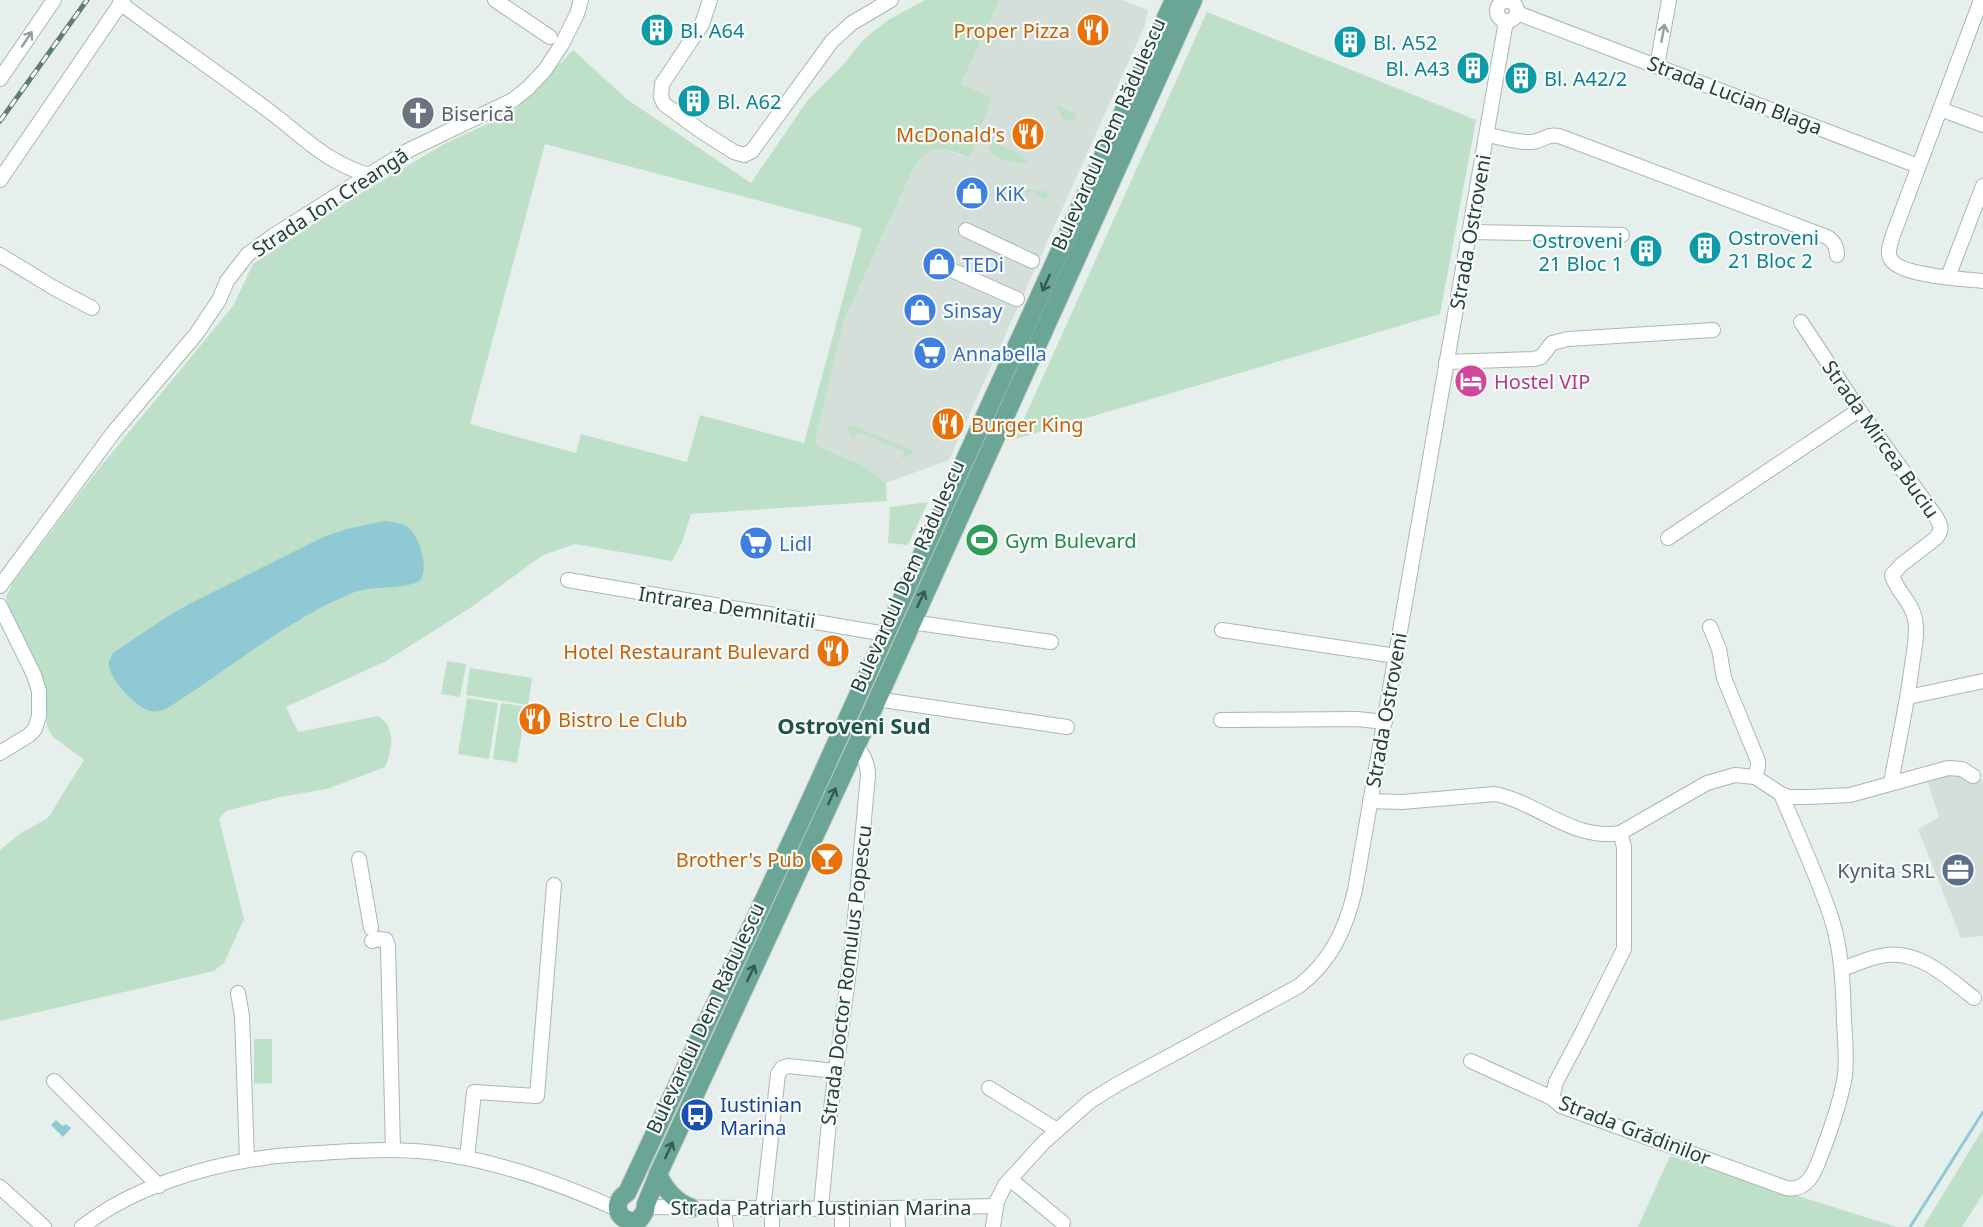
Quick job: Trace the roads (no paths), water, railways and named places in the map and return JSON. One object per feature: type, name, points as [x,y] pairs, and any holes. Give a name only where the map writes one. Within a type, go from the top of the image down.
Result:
[{"type":"main road","name":"Bulevardul Dem Rădulescu","points":[[629,1211],[658,1174],[856,745],[911,622],[973,464],[1174,0]]},
{"type":"main road","name":"Bulevardul Dem Rădulescu","points":[[629,1211],[886,634],[973,464],[1194,0]]},
{"type":"main road","points":[[658,1174],[663,1186],[672,1196],[683,1205],[692,1208]]},
{"type":"street","points":[[0,79],[54,0]]},
{"type":"street","points":[[495,0],[550,38]]},
{"type":"street","name":"Strada Ion Creangă","points":[[0,586],[113,433],[197,333],[219,300],[227,281],[242,261],[273,236],[407,151],[513,100],[545,70],[562,44],[577,14],[580,0]]},
{"type":"street","points":[[710,0],[702,24],[662,84],[661,97],[664,104],[701,131],[734,152],[744,155],[752,151],[832,41],[852,23],[891,0]]},
{"type":"street","name":"Strada Lucian Blaga","points":[[1485,0],[1918,166]]},
{"type":"street","points":[[1658,66],[1669,0]]},
{"type":"street","points":[[1981,0],[1889,246],[1890,259],[1895,265],[1908,270],[1983,281]]},
{"type":"street","points":[[0,180],[122,2],[273,114],[332,161],[368,175]]},
{"type":"street","name":"Strada Ostroveni","points":[[993,1227],[995,1206],[1001,1191],[1010,1179],[1057,1130],[1103,1092],[1288,992],[1318,970],[1337,944],[1351,909],[1508,8]]},
{"type":"street","points":[[1940,109],[1983,125]]},
{"type":"street","points":[[1487,135],[1527,143],[1536,142],[1549,135],[1559,136],[1827,237],[1834,243],[1837,255]]},
{"type":"street","points":[[1948,277],[1983,186]]},
{"type":"street","points":[[966,231],[1032,261]]},
{"type":"street","points":[[1470,232],[1622,235]]},
{"type":"street","points":[[0,255],[92,308]]},
{"type":"street","points":[[947,268],[1017,299]]},
{"type":"street","name":"Strada Mircea Buciu","points":[[1801,322],[1941,527],[1940,534],[1936,538],[1901,565],[1892,575],[1912,609],[1916,626],[1908,697],[1891,783]]},
{"type":"street","points":[[1446,362],[1534,359],[1541,357],[1552,343],[1568,339],[1713,330]]},
{"type":"street","points":[[1668,538],[1859,410]]},
{"type":"street","name":"Intrarea Demnitatii","points":[[568,580],[886,634]]},
{"type":"street","points":[[0,606],[28,659],[36,683],[39,704],[39,716],[35,729],[0,753]]},
{"type":"street","points":[[911,622],[1051,642]]},
{"type":"street","points":[[1710,627],[1719,649],[1724,678],[1758,761],[1755,777]]},
{"type":"street","points":[[1222,630],[1396,656]]},
{"type":"street","points":[[1908,697],[1983,681]]},
{"type":"street","points":[[876,699],[1067,727]]},
{"type":"street","points":[[1221,720],[1357,719],[1385,722]]},
{"type":"street","name":"Strada Doctor Romulus Popescu","points":[[821,1208],[835,1071],[853,939],[868,775],[868,766],[856,745]]},
{"type":"street","points":[[1370,801],[1402,802],[1495,794],[1507,796],[1582,831],[1607,835],[1620,833],[1707,783],[1735,774],[1755,777],[1781,794],[1800,797],[1850,795],[1948,768],[1962,769],[1973,776]]},
{"type":"street","points":[[1781,794],[1830,915],[1842,969],[1887,955],[1911,957],[1938,971],[1974,998]]},
{"type":"street","points":[[1552,1098],[1556,1082],[1624,948],[1624,847],[1620,833]]},
{"type":"street","points":[[359,859],[372,934],[384,939],[388,946],[393,1150]]},
{"type":"street","points":[[467,1158],[474,1092],[537,1096],[554,885]]},
{"type":"street","name":"Strada Grădinilor","points":[[1471,1061],[1552,1098],[1561,1106],[1794,1189],[1802,1187],[1811,1177],[1822,1151],[1845,1078],[1842,969]]},
{"type":"street","points":[[238,993],[242,1016],[247,1160]]},
{"type":"street","points":[[772,1227],[767,1208],[778,1074],[782,1068],[788,1066],[835,1071]]},
{"type":"street","points":[[54,1081],[159,1186]]},
{"type":"street","points":[[989,1088],[1057,1130]]},
{"type":"street","name":"Strada Patriarh Iustinian Marina","points":[[82,1227],[111,1207],[159,1186],[209,1169],[247,1160],[286,1155],[393,1150],[467,1158],[514,1170],[629,1211],[692,1208],[842,1209],[995,1206]]},
{"type":"street","points":[[1010,1179],[1064,1223]]},
{"type":"street","points":[[0,1187],[44,1227]]},
{"type":"street","points":[[724,1208],[726,1227]]},
{"type":"street","points":[[897,1208],[898,1227]]},
{"type":"street","points":[[842,1209],[842,1227]]},
{"type":"water","points":[[384,521],[405,525],[414,533],[422,554],[424,569],[423,575],[416,583],[359,591],[326,605],[284,629],[166,709],[152,711],[142,707],[122,689],[112,675],[109,662],[113,653],[189,604],[323,537]]},
{"type":"water","points":[[56,1120],[63,1126],[66,1124],[71,1128],[63,1137],[51,1125]]},
{"type":"waterway","points":[[1910,1227],[1983,1112]]},
{"type":"railway","points":[[0,121],[87,0]]},
{"type":"place","name":"Bl. A64","points":[[657,30]]},
{"type":"place","name":"Proper Pizza","points":[[1093,30]]},
{"type":"place","name":"Bl. A52","points":[[1350,42]]},
{"type":"place","name":"Bl. A43","points":[[1473,68]]},
{"type":"place","name":"Bl. A42/2","points":[[1521,78]]},
{"type":"place","name":"Bl. A62","points":[[694,101]]},
{"type":"place","name":"Biserică","points":[[418,113]]},
{"type":"place","name":"McDonald's","points":[[1028,134]]},
{"type":"place","name":"KiK","points":[[972,193]]},
{"type":"place","name":"Ostroveni 21 Bloc 2","points":[[1705,248]]},
{"type":"place","name":"Ostroveni 21 Bloc 1","points":[[1646,251]]},
{"type":"place","name":"TEDi","points":[[939,264]]},
{"type":"place","name":"Sinsay","points":[[920,310]]},
{"type":"place","name":"Annabella","points":[[930,353]]},
{"type":"place","name":"Hostel VIP","points":[[1471,381]]},
{"type":"place","name":"Burger King","points":[[948,424]]},
{"type":"place","name":"Gym Bulevard","points":[[982,540]]},
{"type":"place","name":"Lidl","points":[[756,543]]},
{"type":"place","name":"Hotel Restaurant Bulevard","points":[[833,651]]},
{"type":"place","name":"Bistro Le Club","points":[[535,719]]},
{"type":"place","name":"Brother's Pub","points":[[827,859]]},
{"type":"place","name":"Kynita SRL","points":[[1958,870]]},
{"type":"place","name":"Iustinian Marina","points":[[697,1115]]},
{"type":"district","name":"Ostroveni Sud","points":[[854,725]]}]
